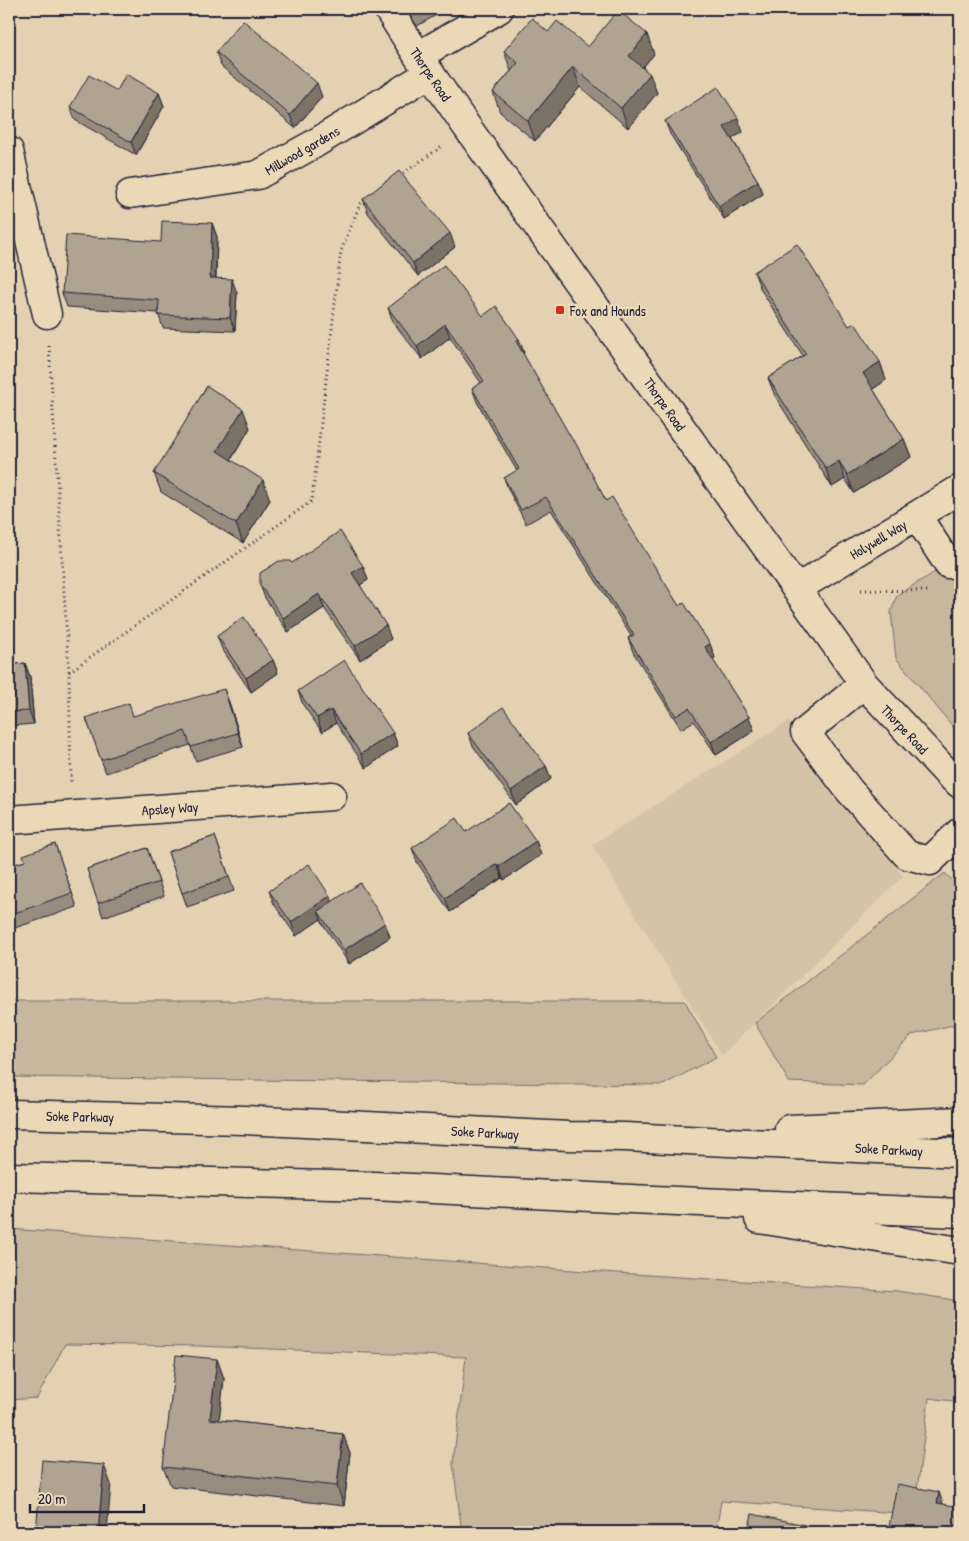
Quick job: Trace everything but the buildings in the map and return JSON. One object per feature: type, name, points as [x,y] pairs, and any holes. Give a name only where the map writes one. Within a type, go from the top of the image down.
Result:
[{"type":"main road","name":"Thorpe Road","points":[[388,9],[468,127],[864,684],[949,776],[960,784]]},
{"type":"main road","name":"Millwood gardens","points":[[130,194],[258,175],[314,144],[500,9]]},
{"type":"main road","points":[[9,152],[47,314]]},
{"type":"main road","name":"Holywell Way","points":[[796,589],[960,489]]},
{"type":"main road","points":[[917,516],[948,564]]},
{"type":"main road","points":[[864,684],[805,732],[849,790],[907,855],[930,861],[960,832]]},
{"type":"main road","name":"Apsley Way","points":[[9,820],[332,796]]},
{"type":"main road","name":"Soke Parkway","points":[[9,1114],[244,1120],[960,1152]]},
{"type":"main road","points":[[625,1136],[960,1121]]},
{"type":"main road","points":[[9,1177],[374,1186],[960,1213]]},
{"type":"main road","points":[[631,1199],[960,1251]]},
{"type":"path","points":[[398,177],[468,127]]},
{"type":"path","points":[[69,672],[312,501],[341,250],[360,204],[368,199]]},
{"type":"path","points":[[47,314],[69,672],[71,815]]},
{"type":"path","points":[[852,590],[928,591]]},
{"type":"shaded area","points":[[960,557],[960,735],[896,658],[891,612],[897,595]]},
{"type":"shaded area","points":[[789,721],[903,876],[722,1055],[592,845]]},
{"type":"shaded area","points":[[945,873],[960,888],[960,1023],[912,1035],[863,1085],[789,1082],[755,1023]]},
{"type":"shaded area","points":[[9,1001],[685,1001],[716,1057],[663,1085],[9,1077]]},
{"type":"shaded area","points":[[9,1229],[586,1271],[897,1291],[960,1301],[960,1402],[929,1398],[914,1514],[721,1501],[716,1532],[462,1532],[453,1463],[466,1357],[198,1346],[65,1344],[37,1398],[9,1400]]},
{"type":"place","name":"Fox and Hounds","points":[[560,310]]}]
